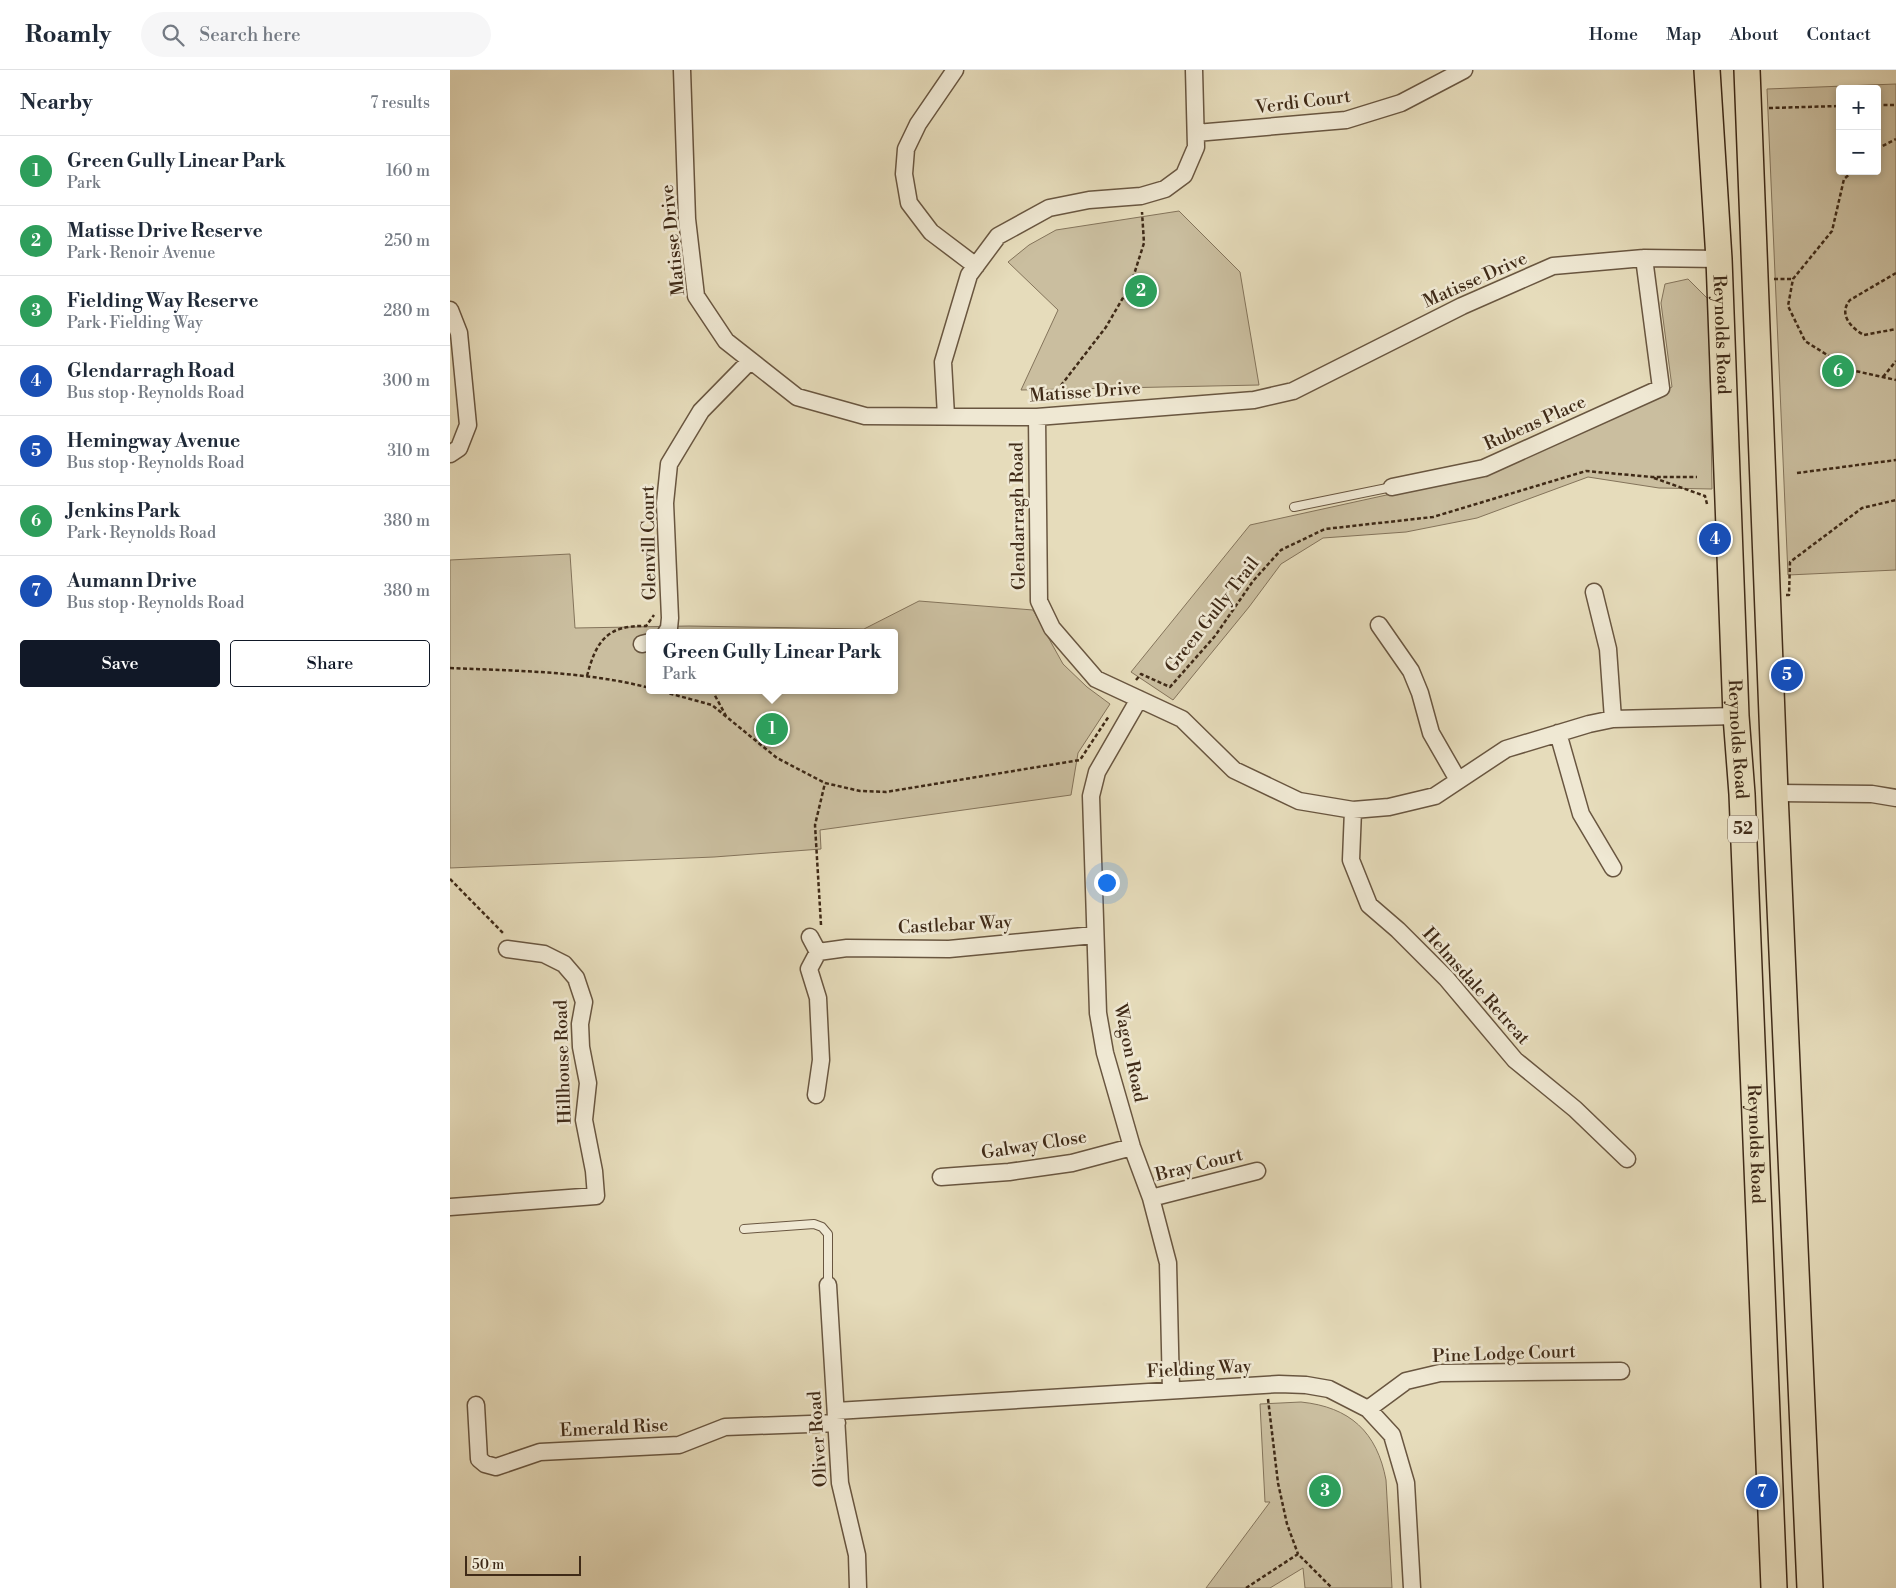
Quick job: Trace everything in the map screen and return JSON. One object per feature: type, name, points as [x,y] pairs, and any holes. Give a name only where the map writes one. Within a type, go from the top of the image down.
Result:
[{"type":"main road","name":"Reynolds Road","points":[[1707,70],[1719,259],[1736,716],[1742,794],[1774,1588]]},
{"type":"main road","name":"Reynolds Road","points":[[1747,70],[1810,1588]]},
{"type":"main road","points":[[1719,259],[1754,258]]},
{"type":"main road","points":[[1742,794],[1776,793]]},
{"type":"street","name":"Matisse Drive","points":[[682,70],[687,219],[696,296],[726,341],[797,397],[866,416],[1037,417],[1254,400],[1293,390],[1462,306],[1553,266],[1644,258],[1719,259]]},
{"type":"street","points":[[955,70],[918,124],[906,149],[904,174],[909,204],[925,225],[931,232],[976,266]]},
{"type":"street","points":[[946,416],[943,362],[969,275],[998,236],[1049,208],[1089,200],[1141,196],[1165,189],[1184,174],[1196,147],[1194,70]]},
{"type":"street","name":"Verdi Court","points":[[1196,133],[1346,120],[1401,103],[1464,70]]},
{"type":"street","name":"Rubens Place","points":[[1392,487],[1484,468],[1661,388],[1644,258]]},
{"type":"street","points":[[450,310],[459,333],[468,425],[459,448],[450,454]]},
{"type":"street","name":"Glenvill Court","points":[[668,629],[670,607],[665,503],[669,464],[701,411],[750,360]]},
{"type":"street","name":"Glendarragh Road","points":[[1037,417],[1039,601],[1052,628],[1096,679],[1182,719],[1234,770],[1299,802],[1353,810],[1389,807],[1435,796],[1506,749],[1589,724],[1613,719],[1736,716]]},
{"type":"street","points":[[1594,592],[1608,649],[1613,719]]},
{"type":"street","points":[[1379,625],[1411,671],[1420,693],[1431,733],[1458,780]]},
{"type":"street","name":"Wagon Road","points":[[1132,696],[1097,772],[1091,796],[1098,1013],[1105,1053],[1132,1148],[1151,1198],[1168,1263],[1171,1390]]},
{"type":"street","points":[[1558,733],[1581,814],[1613,868]]},
{"type":"street","points":[[1776,793],[1872,794],[1896,798]]},
{"type":"street","name":"Helmsdale Retreat","points":[[1353,810],[1351,860],[1369,905],[1398,930],[1446,978],[1515,1060],[1575,1109],[1627,1159]]},
{"type":"street","name":"Castlebar Way","points":[[818,952],[846,948],[949,948],[1094,935]]},
{"type":"street","points":[[810,937],[818,952],[809,969],[818,998],[821,1060],[816,1095]]},
{"type":"street","name":"Hillhouse Road","points":[[450,1207],[596,1196],[594,1171],[584,1120],[588,1083],[580,1024],[584,1002],[576,978],[564,964],[544,954],[514,950]]},
{"type":"street","name":"Galway Close","points":[[941,1177],[1009,1172],[1072,1163],[1132,1148]]},
{"type":"street","name":"Bray Court","points":[[1151,1198],[1257,1170]]},
{"type":"street","name":"Oliver Road","points":[[828,1285],[840,1483],[857,1555],[858,1588]]},
{"type":"street","name":"Pine Lodge Court","points":[[1368,1408],[1406,1381],[1440,1373],[1621,1370]]},
{"type":"street","name":"Fielding Way","points":[[837,1417],[1171,1390],[1267,1385],[1306,1385],[1330,1389],[1368,1408],[1392,1435],[1406,1483],[1412,1588]]},
{"type":"street","name":"Emerald Rise","points":[[476,1405],[479,1459],[485,1464],[496,1467],[540,1452],[679,1445],[724,1426],[837,1417]]},
{"type":"lane","name":"Rubens Place","points":[[1294,507],[1392,487]]},
{"type":"lane","points":[[744,1229],[814,1224],[822,1227],[828,1234],[828,1285]]},
{"type":"path","points":[[1881,105],[1896,105]]},
{"type":"path","points":[[1749,108],[1836,106]]},
{"type":"path","points":[[1881,147],[1896,138]]},
{"type":"path","points":[[1848,175],[1844,179],[1832,231],[1793,279],[1788,306],[1804,341],[1851,370],[1896,380]]},
{"type":"path","points":[[1037,417],[1106,327],[1131,284],[1144,243],[1141,196]]},
{"type":"path","points":[[1896,273],[1850,300],[1846,304],[1844,313],[1849,324],[1864,335],[1896,329]]},
{"type":"path","points":[[1768,279],[1793,279]]},
{"type":"path","points":[[1883,377],[1896,361]]},
{"type":"path","points":[[1797,473],[1896,460]]},
{"type":"path","name":"Green Gully Trail","points":[[672,694],[712,705],[777,758],[825,783],[860,791],[886,792],[1080,760],[1132,696],[1141,674],[1170,687],[1216,636],[1253,581],[1281,550],[1325,529],[1433,517],[1586,471],[1652,477],[1697,477]]},
{"type":"path","points":[[1790,562],[1862,508],[1896,500]]},
{"type":"path","points":[[587,676],[600,644],[611,632],[619,628],[646,626],[654,616],[654,610],[670,607]]},
{"type":"path","points":[[450,668],[566,673],[646,687]]},
{"type":"path","points":[[714,694],[727,718]]},
{"type":"path","points":[[818,952],[822,938],[816,825],[825,783]]},
{"type":"path","points":[[450,879],[514,950]]},
{"type":"path","points":[[1267,1385],[1278,1483],[1287,1524],[1298,1554],[1332,1588]]},
{"type":"path","points":[[1246,1588],[1298,1554]]},
{"type":"shaded area","points":[[1896,84],[1896,570],[1788,575],[1767,89],[1836,86],[1836,175],[1881,175],[1881,85],[1870,85]]},
{"type":"shaded area","points":[[1179,211],[1240,272],[1259,385],[1021,390],[1058,310],[1008,262],[1029,245],[1056,230]]},
{"type":"shaded area","points":[[1688,279],[1709,300],[1712,489],[1659,488],[1588,477],[1477,518],[1406,532],[1323,538],[1281,564],[1249,607],[1173,700],[1131,672],[1250,525],[1491,472],[1672,387],[1661,303],[1665,284]]},
{"type":"shaded area","points":[[570,554],[575,628],[689,626],[864,629],[919,601],[1033,610],[1063,664],[1087,687],[1110,704],[1078,753],[1071,795],[820,830],[821,849],[714,857],[450,868],[450,560]]},
{"type":"shaded area","points":[[1301,1402],[1318,1405],[1347,1416],[1359,1425],[1376,1448],[1386,1480],[1392,1588],[1305,1588],[1303,1568],[1270,1588],[1206,1588],[1270,1502],[1265,1502],[1260,1404]]},
{"type":"place","name":"Matisse Drive Reserve","points":[[1141,291]]},
{"type":"place","name":"Jenkins Park","points":[[1838,371]]},
{"type":"place","name":"Glendarragh Road","points":[[1715,539]]},
{"type":"place","name":"Hemingway Avenue","points":[[1787,675]]},
{"type":"place","name":"Green Gully Linear Park","points":[[772,729]]},
{"type":"place","name":"Fielding Way Reserve","points":[[1325,1491]]},
{"type":"place","name":"Aumann Drive","points":[[1762,1492]]}]
